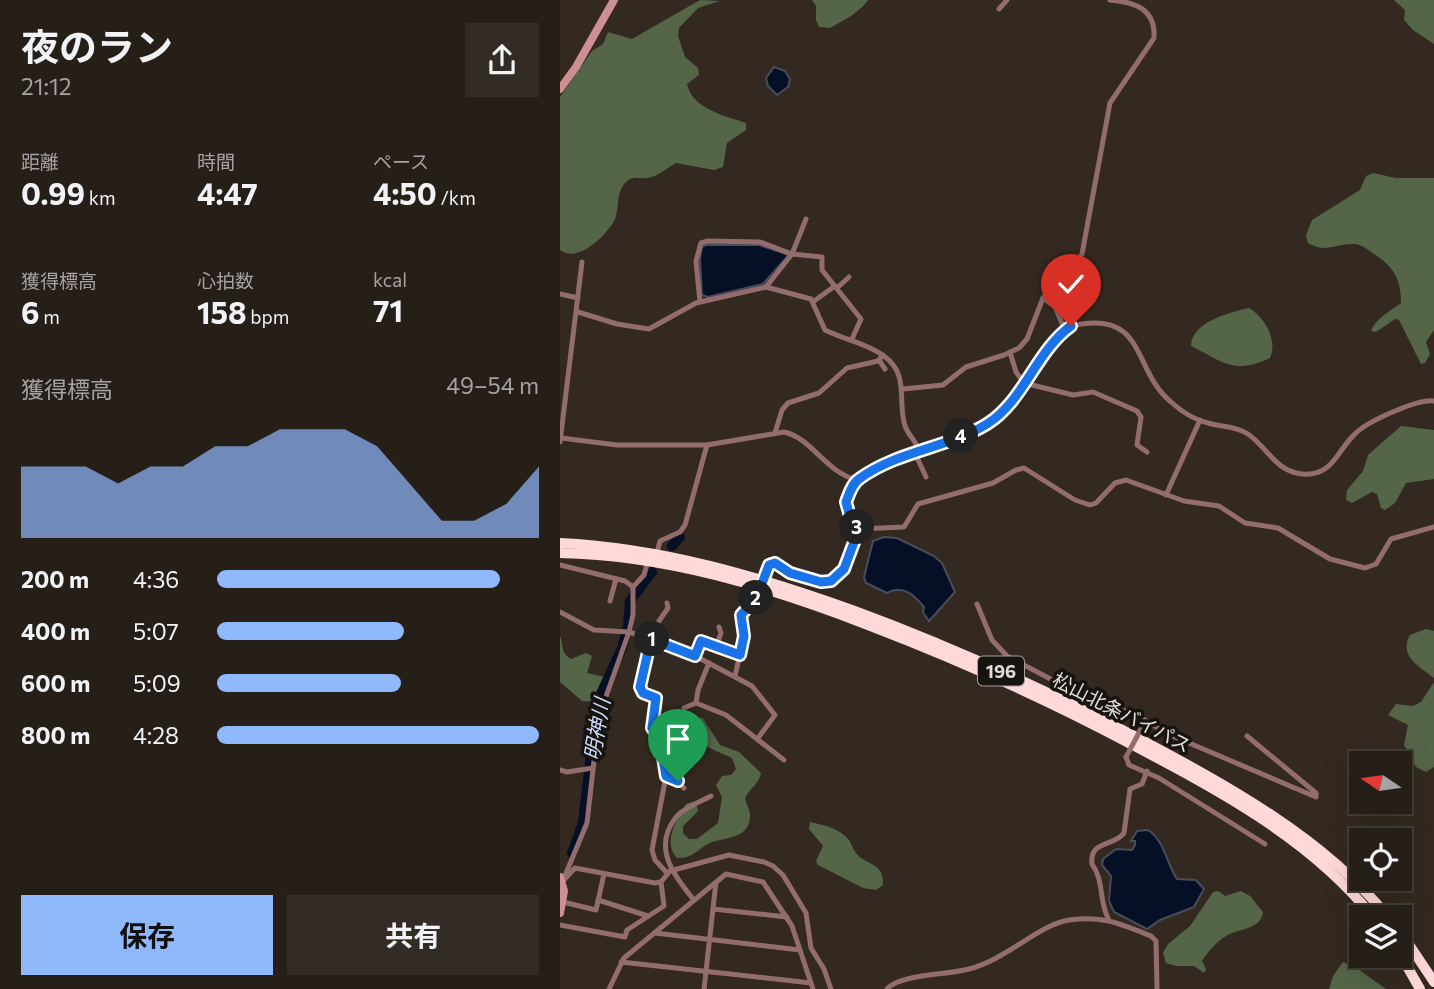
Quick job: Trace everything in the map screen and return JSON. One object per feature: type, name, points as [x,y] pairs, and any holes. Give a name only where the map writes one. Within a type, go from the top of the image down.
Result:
[{"type":"highway","name":"松山北条バイパス","points":[[560,543],[657,553],[761,584],[911,632],[1068,701],[1170,755],[1275,819],[1351,877],[1377,905]]},
{"type":"highway","name":"松山北条バイパス","points":[[560,553],[622,556],[761,584]]},
{"type":"highway","name":"松山北条バイパス","points":[[1068,701],[1288,837],[1317,860],[1361,905]]},
{"type":"highway","points":[[1412,949],[1434,982]]},
{"type":"highway","points":[[1408,968],[1420,989]]},
{"type":"street","points":[[560,89],[576,67],[614,0]]},
{"type":"street","points":[[999,9],[1007,0]]},
{"type":"street","points":[[903,389],[943,386],[966,367],[1019,348],[1027,339],[1043,298],[1070,273],[1082,254],[1110,103],[1154,38],[1154,25],[1145,9],[1135,3],[1110,0]]},
{"type":"street","points":[[766,287],[792,254],[806,219]]},
{"type":"street","points":[[699,302],[696,261],[699,247],[704,241],[760,242],[792,254],[822,257],[822,270],[861,319],[852,339]]},
{"type":"street","points":[[582,262],[578,312],[563,388],[560,440],[617,445],[707,445],[775,433],[793,434],[833,470],[857,480]]},
{"type":"street","points":[[578,312],[617,324],[649,329],[699,302],[766,287],[814,301],[849,278]]},
{"type":"street","points":[[560,294],[578,298]]},
{"type":"street","points":[[1043,298],[1055,307],[1065,330]]},
{"type":"street","points":[[814,301],[825,330],[852,339],[897,370],[903,389],[906,427],[926,477]]},
{"type":"street","points":[[859,529],[851,520],[846,502],[857,480],[917,450],[987,424],[1003,411],[1065,330],[1079,324],[1109,323],[1124,330],[1134,343],[1158,389],[1173,404],[1200,420],[1247,433],[1280,467],[1298,473],[1311,474],[1328,468],[1364,426],[1421,401],[1434,401]]},
{"type":"street","points":[[1010,352],[1016,372],[1024,383],[1073,395],[1093,392],[1137,411],[1141,417],[1137,445],[1147,452]]},
{"type":"street","points":[[881,358],[885,369]]},
{"type":"street","points":[[775,433],[782,410],[788,404],[819,393],[847,368],[881,358]]},
{"type":"street","points":[[1166,495],[1200,420]]},
{"type":"street","points":[[657,553],[660,541],[680,532],[685,525],[707,445]]},
{"type":"street","points":[[859,529],[904,527],[918,504],[993,482],[1024,468],[1075,500],[1090,505],[1096,503],[1115,483],[1126,480],[1184,501],[1219,506],[1245,523],[1278,528],[1330,559],[1365,569],[1376,564],[1391,539],[1434,527]]},
{"type":"street","points":[[735,676],[744,636],[741,615],[757,597],[766,569],[775,563],[790,573],[821,582],[831,581],[844,569],[859,529]]},
{"type":"street","points":[[560,913],[562,879],[587,823],[601,705],[629,632],[633,593],[649,561]]},
{"type":"street","points":[[560,565],[616,579],[633,593]]},
{"type":"street","points":[[610,601],[616,579]]},
{"type":"street","points":[[667,603],[668,608],[652,639],[640,687],[643,693],[656,698],[652,725],[660,739],[666,776],[652,850],[655,860],[694,900]]},
{"type":"street","points":[[977,604],[997,648],[1068,701],[1147,720],[1168,734],[1316,797],[1316,793],[1247,736]]},
{"type":"street","points":[[560,612],[594,630],[629,632],[652,639],[735,676],[756,690],[775,715],[758,738]]},
{"type":"street","points":[[716,647],[721,633],[719,627]]},
{"type":"street","points":[[695,656],[701,641],[740,655]]},
{"type":"street","points":[[696,703],[698,690],[709,663]]},
{"type":"street","points":[[684,708],[696,703],[726,715],[784,760]]},
{"type":"street","points":[[1147,720],[1126,757],[1129,765],[1147,771],[1265,844]]},
{"type":"street","points":[[560,770],[567,772],[593,768]]},
{"type":"street","points":[[1108,918],[1104,912],[1099,876],[1092,864],[1092,853],[1099,846],[1120,838],[1124,833],[1130,789],[1142,785],[1147,771]]},
{"type":"street","points":[[666,776],[674,778],[684,788]]},
{"type":"street","points":[[669,872],[666,848],[671,826],[678,816],[711,796]]},
{"type":"street","points":[[560,925],[625,937],[627,930],[664,906],[661,882],[669,872],[729,855],[764,862],[783,875],[806,913],[811,948],[824,969],[831,989]]},
{"type":"street","points":[[562,879],[575,868],[646,883],[661,882]]},
{"type":"street","points":[[562,902],[596,910],[604,874]]},
{"type":"street","points":[[609,989],[621,962],[726,874],[763,882],[787,917],[812,986],[621,962]]},
{"type":"street","points":[[704,989],[716,882]]},
{"type":"street","points":[[598,900],[649,916]]},
{"type":"street","points":[[713,909],[787,917]]},
{"type":"street","points":[[887,989],[902,980],[970,969],[996,960],[1063,921],[1108,918],[1156,941],[1157,989]]},
{"type":"street","points":[[655,933],[800,950]]},
{"type":"green space","points":[[700,0],[720,1],[698,8],[679,28],[678,36],[685,57],[698,68],[699,75],[687,84],[690,93],[711,110],[746,123],[746,130],[727,143],[723,167],[714,170],[676,163],[654,176],[629,180],[620,192],[613,223],[603,235],[582,251],[567,253],[560,250],[560,97],[592,51],[603,44],[608,32],[632,39]]},
{"type":"green space","points":[[812,0],[868,0],[856,12],[830,28],[819,27],[816,6]]},
{"type":"green space","points":[[1394,0],[1434,0],[1434,44],[1413,30],[1404,20],[1405,10]]},
{"type":"green space","points":[[1373,173],[1396,178],[1434,178],[1434,330],[1426,342],[1430,354],[1425,363],[1421,364],[1399,320],[1395,319],[1376,332],[1371,331],[1379,319],[1401,303],[1398,280],[1387,264],[1358,245],[1320,248],[1308,243],[1306,235],[1312,220],[1360,190],[1366,176]]},
{"type":"green space","points":[[1249,308],[1265,323],[1271,337],[1270,358],[1247,366],[1238,366],[1191,346],[1198,330],[1205,324],[1223,315]]},
{"type":"green space","points":[[1401,426],[1434,430],[1434,479],[1406,483],[1395,503],[1385,510],[1381,508],[1377,494],[1372,492],[1352,503],[1346,500],[1347,490],[1363,471],[1368,455]]},
{"type":"green space","points":[[1426,629],[1434,631],[1434,678],[1412,660],[1407,649],[1410,635]]},
{"type":"green space","points":[[560,636],[564,651],[571,659],[586,653],[592,656],[587,673],[605,677],[594,702],[582,701],[560,682]]},
{"type":"green space","points":[[1434,682],[1434,767],[1426,772],[1416,767],[1412,760],[1412,751],[1407,751],[1404,745],[1408,725],[1388,715],[1396,704],[1413,706],[1421,702]]},
{"type":"green space","points":[[702,717],[720,745],[739,752],[761,773],[745,798],[750,814],[747,828],[737,835],[707,844],[688,857],[677,858],[673,852],[671,838],[675,823],[686,804],[692,802],[698,811],[683,826],[683,833],[689,839],[697,839],[718,823],[722,797],[716,785],[722,776],[731,775],[736,769],[732,758],[707,746],[693,733],[690,726],[693,721]]},
{"type":"green space","points":[[810,822],[831,828],[845,836],[859,856],[880,871],[883,885],[876,890],[863,888],[818,865],[816,861],[823,846],[809,829]]},
{"type":"green space","points":[[1218,891],[1225,896],[1241,891],[1250,896],[1263,912],[1261,918],[1254,925],[1231,933],[1216,944],[1202,961],[1206,969],[1204,973],[1194,966],[1166,963],[1163,953],[1168,944],[1190,926],[1213,892]]},
{"type":"green space","points":[[1343,962],[1386,989],[1329,989],[1333,976]]},
{"type":"water","points":[[774,67],[785,71],[790,79],[788,87],[777,95],[768,86],[766,78]]},
{"type":"water","points":[[759,245],[786,254],[787,257],[763,284],[708,297],[702,295],[700,259],[702,247]]},
{"type":"water","points":[[884,537],[897,538],[934,556],[942,563],[955,592],[929,621],[923,612],[924,607],[908,592],[898,590],[887,593],[866,583],[864,577],[873,541]]},
{"type":"water","points":[[1148,830],[1162,846],[1177,879],[1196,880],[1204,889],[1194,907],[1160,920],[1147,929],[1114,912],[1109,901],[1111,876],[1102,865],[1103,859],[1116,849],[1132,850],[1135,841],[1131,841],[1137,831]]},
{"type":"waterway","name":"明神川","points":[[672,546],[680,537]]},
{"type":"waterway","name":"明神川","points":[[572,853],[583,823],[597,702],[622,648],[628,627],[630,601],[652,572]]},
{"type":"route","points":[[678,781],[666,776],[660,739],[652,728],[656,698],[643,693],[640,687],[651,639],[695,656],[701,641],[740,655],[744,636],[741,615],[757,597],[769,565],[775,563],[790,573],[821,582],[831,581],[844,569],[858,536],[859,529],[847,512],[846,502],[857,480],[919,449],[975,430],[996,418],[1054,342],[1071,326]]}]
